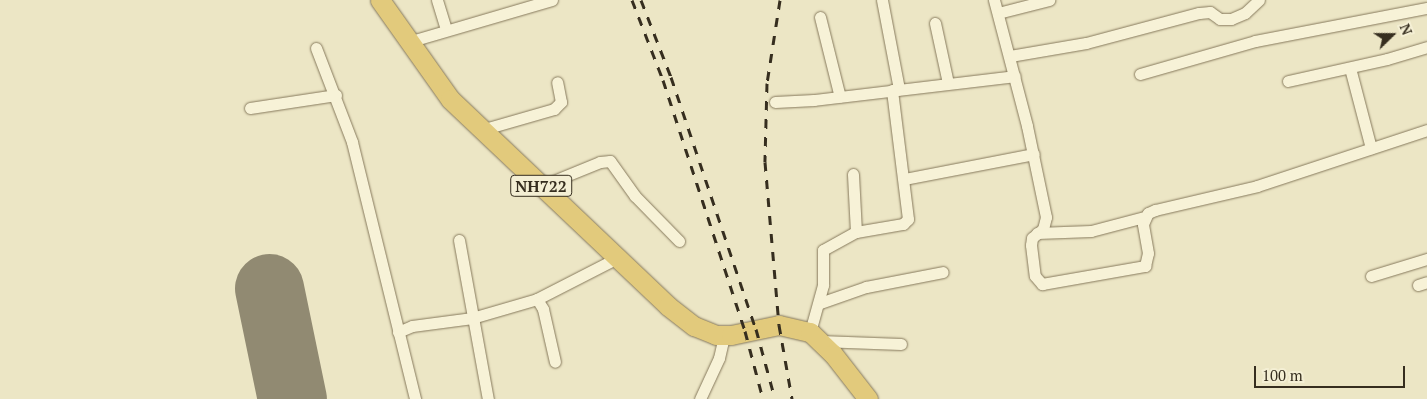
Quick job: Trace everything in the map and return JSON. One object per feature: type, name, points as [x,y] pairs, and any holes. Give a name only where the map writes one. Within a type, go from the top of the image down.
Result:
[{"type":"highway","name":"NH722","points":[[380,0],[450,99],[682,318],[702,329],[724,336],[779,325],[815,337]]},
{"type":"highway","points":[[815,337],[868,399]]},
{"type":"street","points":[[437,0],[446,29]]},
{"type":"street","points":[[408,42],[446,29],[552,0]]},
{"type":"street","points":[[882,0],[896,90],[906,222],[856,232],[824,248],[820,303],[815,337],[901,344]]},
{"type":"street","points":[[994,0],[1034,154],[1046,217],[1043,229],[1037,233],[1031,244],[1035,276],[1042,284],[1058,283],[1145,266],[1148,254],[1144,217]]},
{"type":"street","points":[[998,13],[1049,0]]},
{"type":"street","points":[[1010,56],[1086,43],[1199,12],[1210,12],[1220,19],[1231,20],[1245,13],[1259,0]]},
{"type":"street","points":[[1140,74],[1255,40],[1427,8]]},
{"type":"street","points":[[820,17],[840,97]]},
{"type":"street","points":[[935,22],[948,83]]},
{"type":"street","points":[[1288,81],[1350,68],[1427,47]]},
{"type":"street","points":[[316,48],[336,95],[359,166],[415,399]]},
{"type":"street","points":[[1350,68],[1371,148]]},
{"type":"street","points":[[775,102],[840,97],[1015,76]]},
{"type":"street","points":[[481,130],[554,109],[561,102],[557,82]]},
{"type":"street","points":[[250,108],[336,95]]},
{"type":"street","points":[[1037,233],[1091,231],[1144,217],[1162,208],[1257,186],[1427,130]]},
{"type":"street","points":[[904,179],[1034,154]]},
{"type":"street","points":[[541,186],[600,162],[610,161],[635,196],[679,241]]},
{"type":"street","points":[[853,174],[856,232]]},
{"type":"street","points":[[459,240],[488,399]]},
{"type":"street","points":[[398,332],[412,326],[472,318],[537,299],[617,258]]},
{"type":"street","points":[[1371,276],[1427,259]]},
{"type":"street","points":[[820,303],[866,286],[943,272]]},
{"type":"street","points":[[537,299],[543,309],[555,362]]},
{"type":"street","points":[[700,399],[719,358],[724,336]]},
{"type":"runway","points":[[269,288],[292,399]]},
{"type":"railway","points":[[632,0],[663,80],[745,331],[763,399]]},
{"type":"railway","points":[[641,0],[671,77],[756,329],[775,399]]},
{"type":"railway","points":[[780,0],[767,83],[765,162],[779,325],[792,399]]}]
